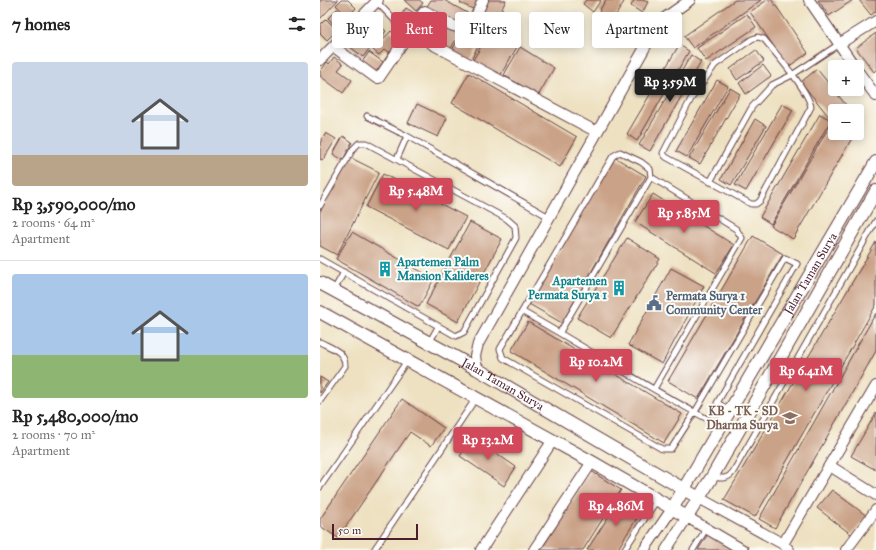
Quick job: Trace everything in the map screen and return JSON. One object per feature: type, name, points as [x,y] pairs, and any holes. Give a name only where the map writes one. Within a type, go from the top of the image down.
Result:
[{"type":"street","points":[[335,48],[376,78],[380,78],[422,13],[425,11],[455,27],[464,28],[471,25],[483,0]]},
{"type":"street","points":[[477,369],[475,356],[478,344],[657,26],[666,17],[690,0]]},
{"type":"street","points":[[808,0],[850,60]]},
{"type":"street","points":[[367,12],[378,1]]},
{"type":"street","points":[[839,44],[876,20]]},
{"type":"street","points":[[320,60],[333,48]]},
{"type":"street","points":[[440,48],[597,132]]},
{"type":"street","points":[[864,80],[876,96]]},
{"type":"street","name":"Jalan Taman Surya","points":[[644,550],[685,488],[876,162]]},
{"type":"street","name":"Jalan Taman Surya","points":[[666,550],[712,477],[876,191]]},
{"type":"street","name":"Jalan Taman Surya","points":[[320,283],[477,369],[786,547]]},
{"type":"street","name":"Jalan Taman Surya","points":[[320,312],[553,440],[743,550]]},
{"type":"street","points":[[786,547],[876,386]]},
{"type":"street","points":[[481,550],[553,440]]},
{"type":"street","points":[[534,550],[592,462]]},
{"type":"street","points":[[830,466],[876,495]]},
{"type":"street","points":[[846,550],[876,510]]},
{"type":"lane","points":[[378,1],[391,16]]},
{"type":"lane","points":[[758,37],[764,39],[792,75],[810,101],[811,107],[760,201],[756,204],[751,204],[710,182],[666,157],[663,153],[691,99],[714,65],[752,39],[758,37]]},
{"type":"lane","points":[[710,182],[752,107],[772,85],[792,75],[839,44]]},
{"type":"lane","points":[[367,116],[407,136],[549,217]]},
{"type":"lane","points":[[397,159],[407,136]]},
{"type":"lane","points":[[320,206],[353,148],[360,143],[366,143],[507,219],[515,226],[516,238],[464,332],[456,336],[320,259]]},
{"type":"lane","points":[[560,332],[651,177],[650,169],[641,162],[620,152],[613,156],[500,349],[503,358],[662,449],[671,449],[694,413],[785,258],[797,264],[717,403],[730,410]]},
{"type":"lane","points":[[651,177],[736,229],[742,238],[654,389]]},
{"type":"lane","points":[[712,477],[726,479],[730,477],[876,221]]},
{"type":"lane","points":[[334,291],[344,272]]},
{"type":"lane","points":[[523,312],[560,332],[694,413],[721,426]]},
{"type":"lane","points":[[429,344],[438,327]]},
{"type":"lane","points":[[320,342],[342,354],[345,360],[345,366],[320,401]]},
{"type":"lane","points":[[320,487],[407,360]]},
{"type":"lane","points":[[374,550],[476,397]]},
{"type":"lane","points":[[624,550],[657,500]]},
{"type":"lane","points":[[693,550],[706,528]]},
{"type":"building","points":[[320,0],[338,0],[320,19]]},
{"type":"building","points":[[341,0],[348,0],[356,8],[352,12],[342,12],[336,5]]},
{"type":"building","points":[[404,0],[419,0],[423,3],[416,11]]},
{"type":"building","points":[[431,0],[444,0],[465,12],[455,12],[455,24],[447,19],[447,12],[433,12],[426,8]]},
{"type":"building","points":[[462,0],[482,0],[477,11],[460,3]]},
{"type":"building","points":[[486,0],[506,0],[501,11],[504,12],[481,11]]},
{"type":"building","points":[[586,0],[601,0],[593,12],[583,4]]},
{"type":"building","points":[[606,0],[625,0],[618,12],[599,11]]},
{"type":"building","points":[[634,0],[643,0],[648,2],[643,12],[631,6]]},
{"type":"building","points":[[735,0],[761,0],[693,48],[684,36]]},
{"type":"building","points":[[767,0],[772,0],[808,53],[788,67],[750,12]]},
{"type":"building","points":[[818,0],[853,0],[829,16]]},
{"type":"building","points":[[859,0],[876,0],[876,11],[871,15]]},
{"type":"building","points":[[406,8],[412,12],[403,12]]},
{"type":"building","points":[[332,14],[332,22],[328,18]]},
{"type":"building","points":[[747,14],[756,27],[706,61],[697,48]]},
{"type":"building","points":[[326,19],[332,25],[332,35],[327,40],[320,33],[320,25]]},
{"type":"building","points":[[447,27],[455,31],[455,41],[449,52],[442,48],[447,48]]},
{"type":"building","points":[[391,31],[391,48],[394,48],[390,53],[385,49],[379,55],[373,50],[375,48],[383,48],[383,39]]},
{"type":"building","points":[[876,33],[876,70],[874,72],[856,48]]},
{"type":"building","points":[[455,45],[455,48],[477,48],[470,62],[451,52]]},
{"type":"building","points":[[682,47],[689,51],[637,141],[627,134],[677,48]]},
{"type":"building","points":[[352,48],[370,48],[363,57]]},
{"type":"building","points":[[480,48],[516,48],[500,76],[473,60]]},
{"type":"building","points":[[521,48],[554,68],[538,96],[504,75]]},
{"type":"building","points":[[756,50],[764,61],[737,80],[730,69]]},
{"type":"building","points":[[369,52],[383,62],[374,75],[360,65]]},
{"type":"building","points":[[691,55],[701,62],[650,151],[639,145]]},
{"type":"building","points":[[334,57],[343,64],[338,70],[352,80],[343,93],[320,76],[320,72],[327,62],[329,64]]},
{"type":"building","points":[[763,65],[771,76],[746,94],[739,83]]},
{"type":"building","points":[[817,69],[828,83],[828,96],[839,96],[845,104],[828,104],[828,116],[801,82]]},
{"type":"building","points":[[469,73],[577,137],[560,167],[452,103]]},
{"type":"building","points":[[717,80],[728,86],[687,157],[676,151]]},
{"type":"building","points":[[730,88],[740,94],[700,164],[689,158]]},
{"type":"building","points":[[417,104],[447,118],[438,137],[408,123]]},
{"type":"building","points":[[782,104],[793,110],[746,191],[735,185]]},
{"type":"building","points":[[820,114],[828,118],[828,125],[771,224],[760,217]]},
{"type":"building","points":[[755,119],[766,126],[731,185],[721,179]]},
{"type":"building","points":[[828,129],[828,140],[851,140],[793,239],[771,226]]},
{"type":"building","points":[[326,133],[336,139],[323,160],[320,159],[320,143]]},
{"type":"building","points":[[343,136],[352,142],[343,160],[333,154]]},
{"type":"building","points":[[349,157],[379,172],[337,255],[320,246],[320,212]]},
{"type":"building","points":[[614,157],[646,176],[562,323],[529,304]]},
{"type":"building","points":[[383,174],[466,217],[449,250],[366,207]]},
{"type":"building","points":[[653,194],[734,245],[716,273],[635,222]]},
{"type":"building","points":[[470,222],[502,239],[458,322],[426,304]]},
{"type":"building","name":"Apartemen Palm Mansion Kalideres","points":[[352,232],[434,279],[419,307],[336,259]]},
{"type":"building","points":[[753,236],[783,254],[698,399],[668,381]]},
{"type":"building","name":"Apartemen Permata Surya 1","points":[[627,238],[660,259],[611,338],[577,318]]},
{"type":"building","points":[[876,242],[876,305],[755,517],[724,500]]},
{"type":"building","points":[[671,268],[704,286],[662,364],[628,345]]},
{"type":"building","points":[[876,313],[876,351],[775,528],[759,519]]},
{"type":"building","points":[[528,322],[682,414],[664,443],[511,351]]},
{"type":"building","points":[[320,377],[328,382],[320,393]]},
{"type":"building","points":[[402,399],[444,428],[431,446],[410,432],[338,538],[320,526],[320,519]]},
{"type":"building","points":[[876,413],[876,470],[851,456]]},
{"type":"building","points":[[473,437],[516,467],[504,486],[460,456]]},
{"type":"building","points":[[591,471],[621,490],[583,550],[541,550]]},
{"type":"building","points":[[832,490],[867,516],[852,535],[817,508]]},
{"type":"building","points":[[621,497],[642,510],[617,550],[587,550]]},
{"type":"building","points":[[708,534],[735,550],[698,550]]},
{"type":"place","name":"Apartemen Palm Mansion Kalideres","points":[[385,269]]},
{"type":"place","name":"Apartemen Permata Surya 1","points":[[619,288]]},
{"type":"place","name":"Permata Surya 1 Community Center","points":[[654,303]]},
{"type":"place","name":"KB - TK - SD Dharma Surya","points":[[790,418]]}]
